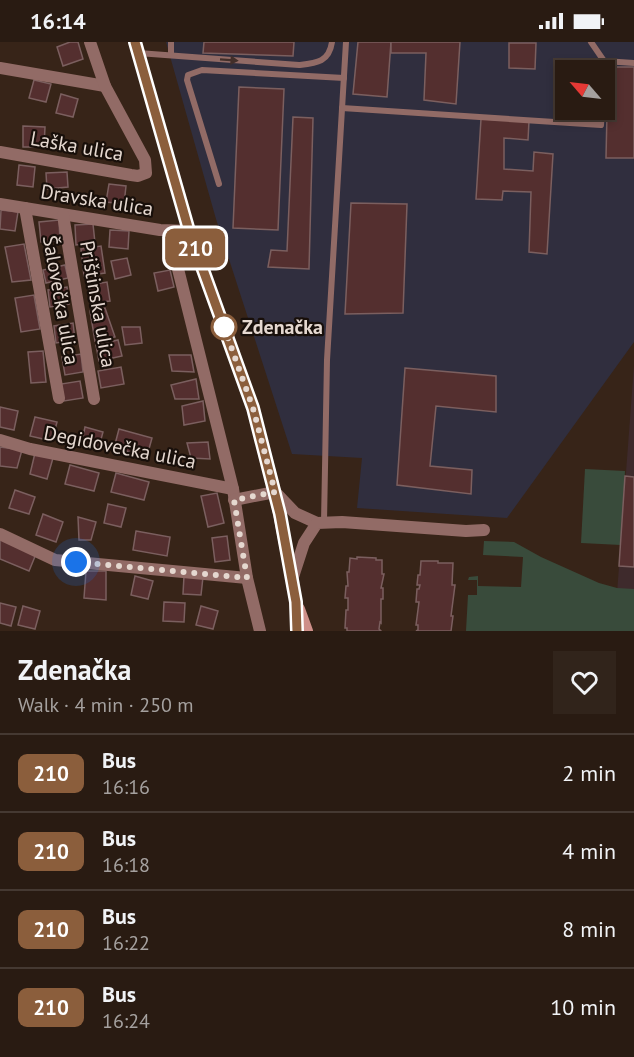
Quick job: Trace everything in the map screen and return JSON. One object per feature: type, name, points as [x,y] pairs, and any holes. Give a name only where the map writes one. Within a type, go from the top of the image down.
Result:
[{"type":"main road","points":[[137,47],[189,231],[253,408],[275,492],[296,602],[297,631]]},
{"type":"main road","points":[[296,602],[308,631]]},
{"type":"street","points":[[0,68],[105,86],[90,42]]},
{"type":"street","name":"Laška ulica","points":[[0,152],[131,176],[146,174],[145,160],[105,86]]},
{"type":"street","name":"Dravska ulica","points":[[0,204],[160,230],[189,231]]},
{"type":"street","name":"Šalovečka ulica","points":[[25,208],[59,399]]},
{"type":"street","name":"Prištinska ulica","points":[[63,215],[94,399]]},
{"type":"street","points":[[175,257],[233,495],[247,578],[260,631]]},
{"type":"street","name":"Degidovečka ulica","points":[[0,440],[30,449],[233,495]]},
{"type":"street","points":[[233,495],[275,492],[295,513],[321,523],[484,530]]},
{"type":"street","points":[[292,580],[304,543],[321,523]]},
{"type":"street","points":[[0,534],[55,560],[247,578]]},
{"type":"lane","points":[[171,42],[171,55]]},
{"type":"lane","points":[[137,47],[171,55],[299,65],[324,59],[330,52],[332,42]]},
{"type":"lane","points":[[321,523],[327,360],[346,42]]},
{"type":"lane","points":[[591,42],[603,60]]},
{"type":"lane","points":[[615,62],[634,63]]},
{"type":"lane","points":[[219,184],[187,80],[188,75],[202,70],[344,78]]},
{"type":"lane","points":[[342,108],[601,125],[601,120]]},
{"type":"shaded area","points":[[166,42],[634,42],[634,342],[507,518],[357,508],[362,458],[292,454],[216,219]]},
{"type":"shaded area","points":[[634,365],[634,609],[616,607]]},
{"type":"green space","points":[[585,469],[625,471],[621,545],[581,543]]},
{"type":"green space","points":[[484,541],[514,542],[599,583],[617,588],[634,589],[634,631],[466,631],[468,595],[477,595],[477,580],[468,580],[469,577],[478,576],[478,586],[521,587],[523,557],[483,555]]},
{"type":"building","points":[[70,42],[78,42],[83,59],[63,66],[57,47]]},
{"type":"building","points":[[204,42],[294,42],[293,56],[203,53]]},
{"type":"building","points":[[358,42],[391,42],[387,97],[353,94]]},
{"type":"building","points":[[391,42],[460,42],[456,104],[424,100],[426,53],[391,53]]},
{"type":"building","points":[[509,43],[536,43],[535,69],[509,68]]},
{"type":"building","points":[[615,67],[634,67],[634,158],[606,158],[607,120],[615,120]]},
{"type":"building","points":[[34,80],[51,84],[46,102],[29,98]]},
{"type":"building","points":[[239,87],[284,89],[278,230],[233,228]]},
{"type":"building","points":[[61,94],[78,99],[73,117],[56,113]]},
{"type":"building","points":[[293,117],[313,118],[309,269],[268,267],[271,250],[287,251]]},
{"type":"building","points":[[481,119],[529,121],[528,140],[504,138],[504,169],[533,171],[534,152],[553,154],[547,254],[529,252],[531,192],[503,191],[502,200],[476,199]]},
{"type":"building","points":[[23,126],[45,127],[44,147],[23,147]]},
{"type":"building","points":[[19,165],[35,167],[33,187],[17,185]]},
{"type":"building","points":[[67,172],[68,187],[47,189],[46,173]]},
{"type":"building","points":[[109,184],[126,186],[124,204],[106,202]]},
{"type":"building","points":[[351,203],[407,204],[403,313],[345,314]]},
{"type":"building","points":[[1,210],[18,212],[15,231],[0,229]]},
{"type":"building","points":[[59,220],[60,241],[41,242],[39,222]]},
{"type":"building","points":[[93,224],[95,243],[76,245],[75,225]]},
{"type":"building","points":[[110,230],[129,231],[128,249],[109,247]]},
{"type":"building","points":[[24,244],[31,280],[12,282],[5,247]]},
{"type":"building","points":[[101,246],[105,273],[84,276],[81,249]]},
{"type":"building","points":[[127,258],[131,275],[115,279],[111,261]]},
{"type":"building","points":[[65,265],[68,278],[46,283],[43,270]]},
{"type":"building","points":[[170,270],[174,287],[158,291],[154,273]]},
{"type":"building","points":[[107,282],[110,301],[91,303],[89,285]]},
{"type":"building","points":[[67,287],[69,304],[50,307],[48,290]]},
{"type":"building","points":[[34,295],[40,329],[21,332],[15,298]]},
{"type":"building","points":[[105,308],[115,337],[95,341],[90,311]]},
{"type":"building","points":[[73,323],[75,340],[56,343],[54,326]]},
{"type":"building","points":[[122,327],[140,327],[142,343],[125,345]]},
{"type":"building","points":[[118,340],[122,356],[99,361],[96,345]]},
{"type":"building","points":[[43,351],[46,382],[31,383],[28,352]]},
{"type":"building","points":[[81,354],[83,372],[65,375],[62,357]]},
{"type":"building","points":[[169,355],[191,355],[194,372],[172,371]]},
{"type":"building","points":[[121,367],[124,384],[101,388],[98,371]]},
{"type":"building","points":[[405,368],[496,376],[496,412],[436,406],[430,466],[472,470],[471,494],[397,485]]},
{"type":"building","points":[[196,379],[199,399],[175,399],[171,385]]},
{"type":"building","points":[[80,381],[83,398],[64,401],[61,384]]},
{"type":"building","points":[[203,401],[205,421],[184,425],[182,406]]},
{"type":"building","points":[[0,407],[18,411],[14,430],[0,427]]},
{"type":"building","points":[[35,417],[57,422],[52,441],[30,436]]},
{"type":"building","points":[[85,427],[103,432],[98,450],[81,446]]},
{"type":"building","points":[[119,429],[152,438],[147,456],[114,448]]},
{"type":"building","points":[[208,442],[210,459],[191,458],[187,443]]},
{"type":"building","points":[[0,447],[22,450],[17,468],[0,466]]},
{"type":"building","points":[[35,453],[53,458],[47,479],[30,474]]},
{"type":"building","points":[[70,465],[99,473],[94,491],[65,484]]},
{"type":"building","points":[[116,473],[149,482],[144,500],[111,492]]},
{"type":"building","points":[[625,476],[634,477],[634,567],[619,566]]},
{"type":"building","points":[[15,490],[35,497],[29,514],[9,508]]},
{"type":"building","points":[[217,493],[224,523],[208,527],[201,496]]},
{"type":"building","points":[[108,504],[126,508],[121,527],[104,523]]},
{"type":"building","points":[[43,514],[63,522],[56,542],[36,535]]},
{"type":"building","points":[[78,517],[96,522],[91,540],[79,540]]},
{"type":"building","points":[[136,531],[170,537],[167,556],[133,550]]},
{"type":"building","points":[[227,536],[230,560],[215,562],[212,538]]},
{"type":"building","points":[[0,539],[36,554],[29,571],[0,559]]},
{"type":"building","points":[[357,557],[382,560],[382,574],[384,574],[381,588],[383,588],[383,599],[381,599],[379,629],[381,631],[347,631],[345,628],[346,610],[348,610],[348,598],[345,598],[346,586],[348,586],[347,572],[349,572],[350,558],[357,559]]},
{"type":"building","points":[[421,561],[453,563],[452,585],[455,585],[451,631],[416,631],[418,630],[418,625],[416,625],[419,602],[416,602],[417,589],[420,585],[417,585]]},
{"type":"building","points":[[86,571],[106,571],[106,600],[84,598]]},
{"type":"building","points":[[135,576],[153,581],[148,599],[131,595]]},
{"type":"building","points":[[184,576],[203,577],[201,595],[183,594]]},
{"type":"building","points":[[164,602],[185,603],[184,622],[163,621]]},
{"type":"building","points":[[0,603],[16,607],[11,626],[0,623]]},
{"type":"building","points":[[23,606],[40,611],[35,629],[18,625]]},
{"type":"building","points":[[201,606],[218,611],[213,629],[196,625]]},
{"type":"bus line","name":"210","points":[[135,42],[189,231],[253,408],[280,514],[296,602],[297,631]]},
{"type":"place","name":"Zdenačka","points":[[224,327]]},
{"type":"route","points":[[76,562],[247,578],[234,500],[275,492],[253,408],[224,327]]}]
